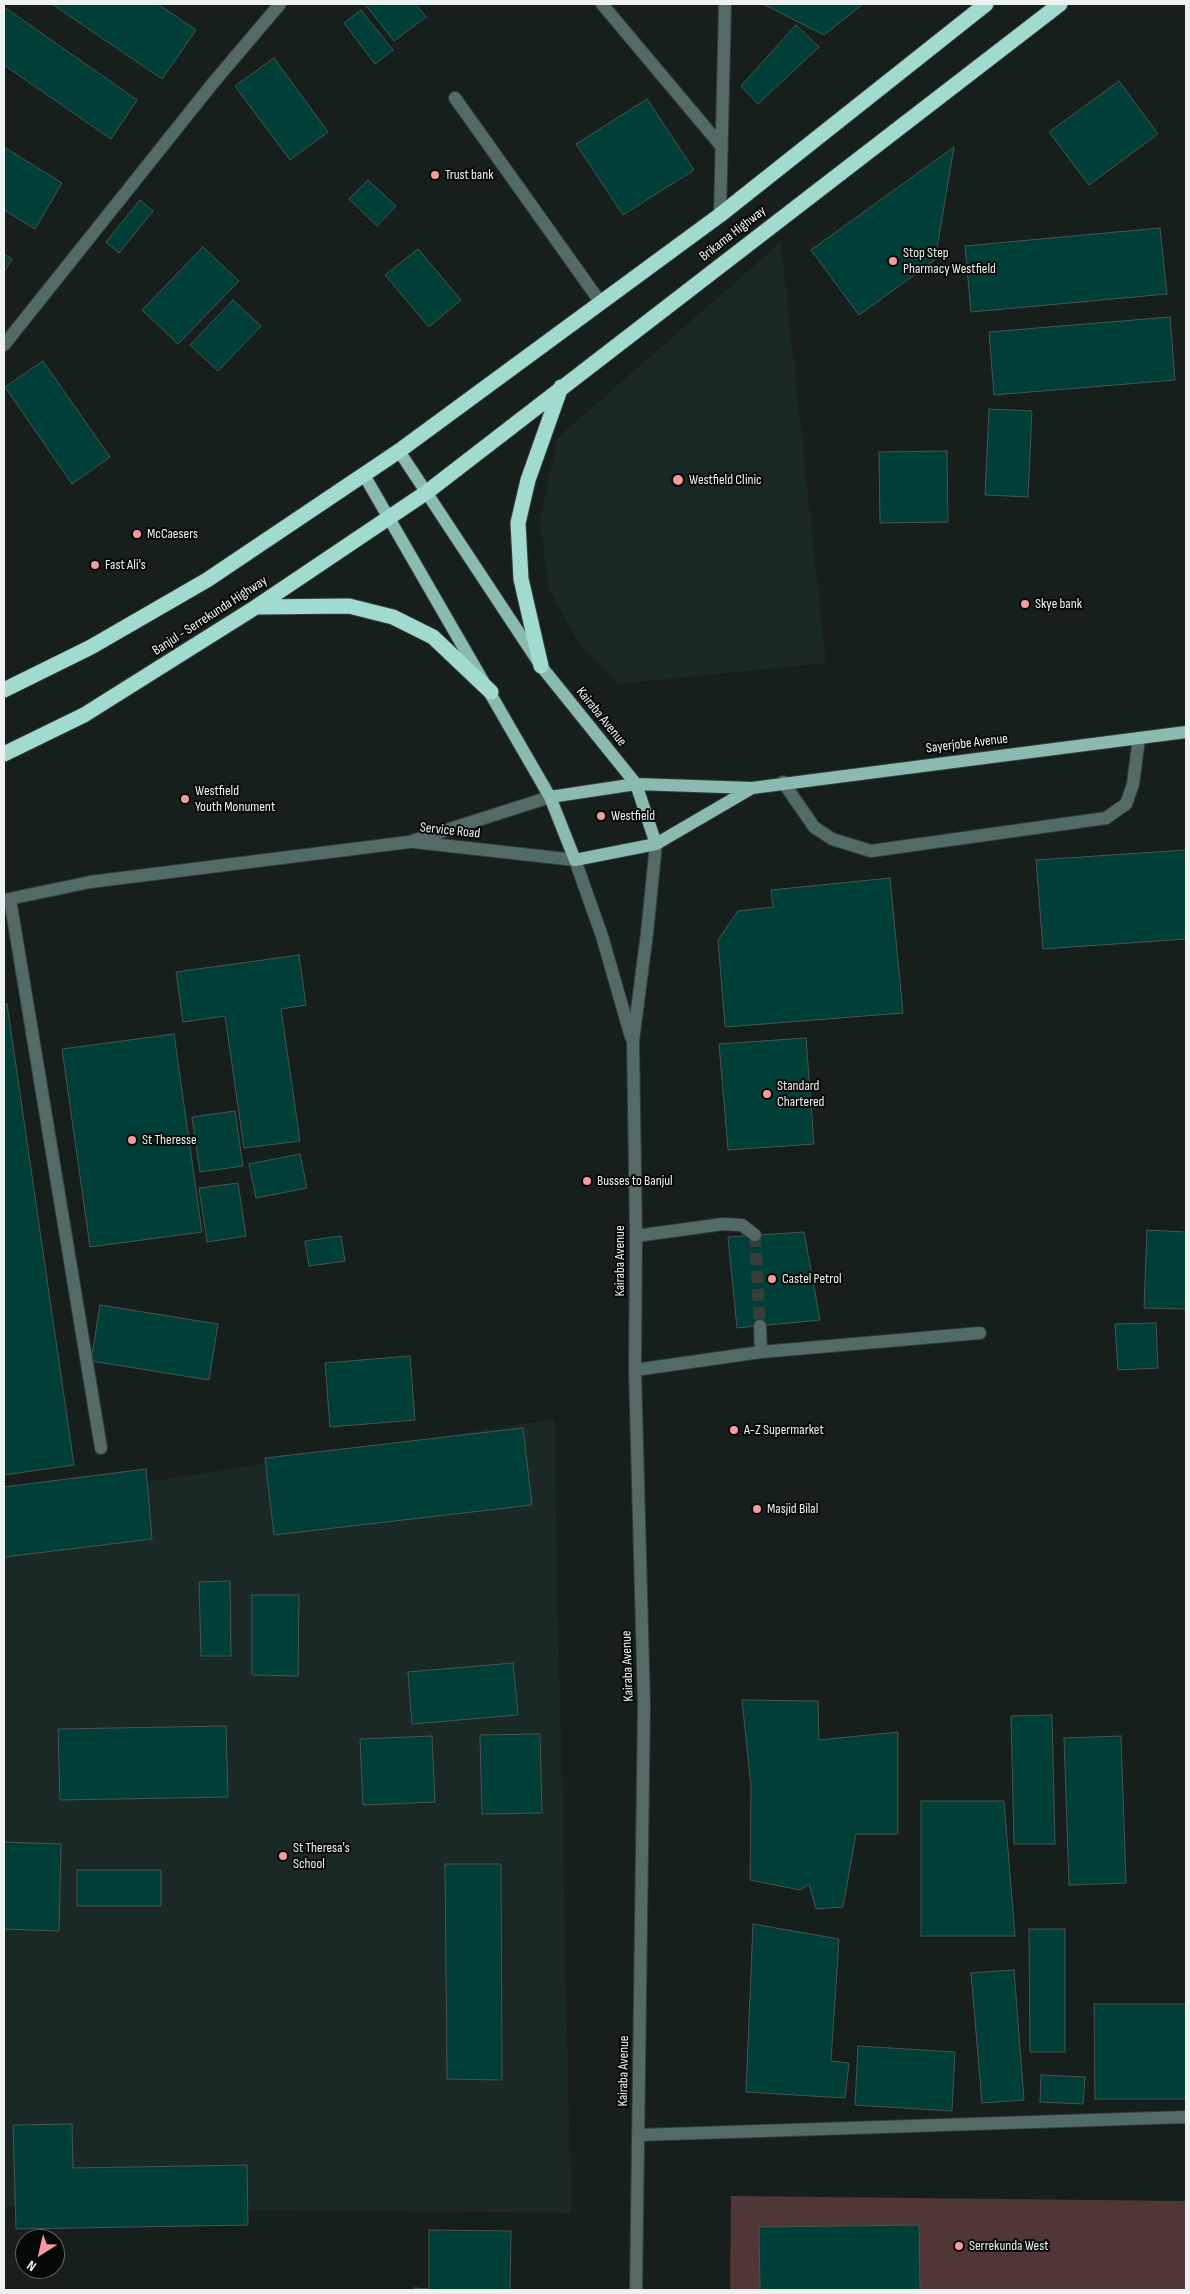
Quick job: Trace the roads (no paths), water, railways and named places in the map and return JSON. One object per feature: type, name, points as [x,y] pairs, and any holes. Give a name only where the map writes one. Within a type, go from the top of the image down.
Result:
[{"type":"highway","name":"Brikama Highway","points":[[399,451],[720,214],[986,4]]},
{"type":"highway","name":"Brikama Highway","points":[[427,492],[561,386],[1060,4]]},
{"type":"highway","points":[[540,666],[522,579],[518,523],[528,480],[561,386]]},
{"type":"highway","points":[[4,690],[91,647],[207,580],[399,451]]},
{"type":"highway","name":"Banjul - Serrekunda Highway","points":[[4,754],[84,715],[256,607],[427,492]]},
{"type":"highway","points":[[256,607],[349,606],[392,617],[432,637],[491,692]]},
{"type":"main road","name":"Kairaba Avenue","points":[[399,451],[540,666],[636,784],[656,844]]},
{"type":"main road","name":"Kairaba Avenue","points":[[364,475],[550,797],[575,860]]},
{"type":"main road","name":"Sayerjobe Avenue","points":[[550,797],[636,784],[752,788],[782,782],[1186,732]]},
{"type":"main road","name":"Sayerjobe Avenue","points":[[575,860],[656,844],[752,788]]},
{"type":"street","points":[[4,344],[213,83],[280,4]]},
{"type":"street","points":[[602,4],[722,147]]},
{"type":"street","points":[[720,214],[725,4]]},
{"type":"street","points":[[454,98],[601,303]]},
{"type":"street","points":[[782,782],[814,827],[832,838],[871,851],[1106,818],[1126,804],[1133,784],[1139,738]]},
{"type":"street","name":"Service Road","points":[[409,842],[550,797]]},
{"type":"street","points":[[101,1448],[7,899],[90,882],[409,842]]},
{"type":"street","name":"Service Road","points":[[409,842],[575,860]]},
{"type":"street","name":"Kairaba Avenue","points":[[636,2290],[644,1704],[635,1370],[636,1236],[633,1042],[656,844]]},
{"type":"street","name":"Kairaba Avenue","points":[[575,860],[602,936],[633,1042]]},
{"type":"street","points":[[636,1236],[723,1224],[742,1225],[755,1235]]},
{"type":"street","points":[[760,1326],[761,1352]]},
{"type":"street","points":[[635,1370],[761,1352],[980,1333]]},
{"type":"street","points":[[638,2135],[1186,2117]]},
{"type":"tunnel","points":[[755,1235],[760,1326]]},
{"type":"place","name":"Trust bank","points":[[435,175]]},
{"type":"place","name":"Stop Step Pharmacy Westfield","points":[[893,261]]},
{"type":"place","name":"Westfield Clinic","points":[[678,480]]},
{"type":"place","name":"McCaesers","points":[[137,534]]},
{"type":"place","name":"Fast Ali's","points":[[95,565]]},
{"type":"place","name":"Skye bank","points":[[1025,604]]},
{"type":"place","name":"Westfield Youth Monument","points":[[185,799]]},
{"type":"place","name":"Westfield","points":[[601,816]]},
{"type":"place","name":"Standard Chartered","points":[[767,1094]]},
{"type":"place","name":"St Theresse","points":[[132,1140]]},
{"type":"place","name":"Busses to Banjul","points":[[587,1181]]},
{"type":"place","name":"Castel Petrol","points":[[772,1279]]},
{"type":"place","name":"A-Z Supermarket","points":[[734,1430]]},
{"type":"place","name":"Masjid Bilal","points":[[757,1509]]},
{"type":"place","name":"St Theresa's School","points":[[283,1856]]},
{"type":"place","name":"Serrekunda West","points":[[959,2246]]}]
